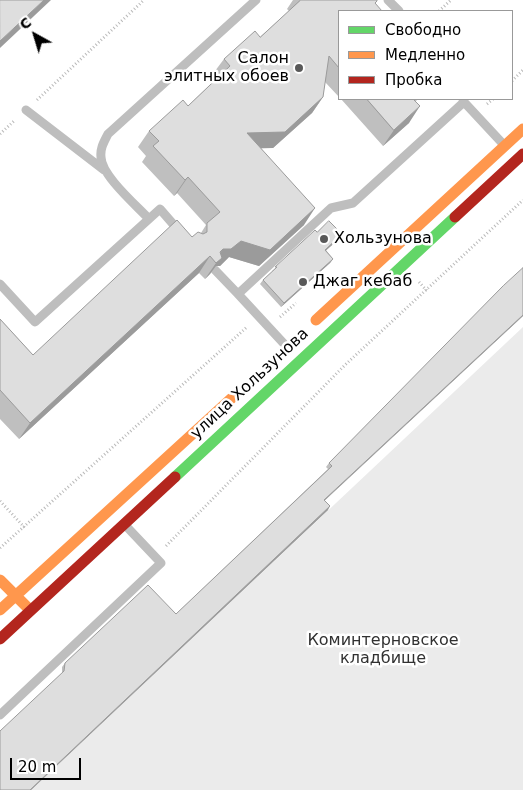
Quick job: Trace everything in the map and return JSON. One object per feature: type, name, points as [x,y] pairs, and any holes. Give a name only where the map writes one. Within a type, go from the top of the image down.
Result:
[{"type":"main road","name":"улица Хользунова","points":[[307,328],[523,128]]},
{"type":"main road","name":"улица Хользунова","points":[[4,635],[523,154]]},
{"type":"main road","name":"улица Хользунова","points":[[0,610],[243,388]]},
{"type":"main road","points":[[0,580],[30,611]]},
{"type":"main road","points":[[0,622],[4,635]]},
{"type":"lane","points":[[104,170],[101,152],[108,134],[256,0]]},
{"type":"lane","points":[[388,0],[398,10]]},
{"type":"lane","points":[[238,294],[332,208],[353,203],[464,101],[505,145]]},
{"type":"lane","points":[[26,110],[104,170],[149,219]]},
{"type":"lane","points":[[0,284],[35,322],[160,209],[185,237]]},
{"type":"lane","points":[[215,270],[287,347]]},
{"type":"lane","points":[[0,715],[161,563],[123,523]]},
{"type":"path","points":[[0,134],[144,0]]},
{"type":"path","points":[[440,10],[451,0]]},
{"type":"path","points":[[513,80],[523,70]]},
{"type":"path","points":[[156,558],[345,366],[523,200]]},
{"type":"path","points":[[0,548],[25,528],[259,317]]},
{"type":"path","points":[[0,501],[25,528]]},
{"type":"green space","name":"Коминтерновское кладбище","points":[[523,327],[523,790],[31,790]]},
{"type":"building","points":[[0,0],[44,0],[0,41]]},
{"type":"building","points":[[301,0],[377,0],[375,3],[381,10],[338,10],[338,67],[329,56],[323,97],[285,132],[247,133],[315,208],[270,250],[241,241],[231,249],[223,249],[220,252],[222,258],[216,263],[210,256],[30,423],[0,390],[0,319],[33,355],[177,220],[192,237],[198,232],[203,234],[207,232],[207,223],[220,212],[188,177],[185,180],[153,146],[159,141],[149,131],[183,100],[188,106],[230,66],[224,59],[255,31],[260,37]]},
{"type":"building","points":[[368,100],[414,100],[420,106],[394,130]]},
{"type":"building","points":[[329,221],[342,234],[325,250],[333,259],[284,303],[263,280],[315,230],[317,232]]},
{"type":"building","points":[[523,268],[523,315],[324,500],[330,506],[30,790],[0,790],[0,731],[64,671],[65,663],[148,585],[176,614],[332,466],[329,463]]},
{"type":"traffic: fast","points":[[175,477],[455,217]]},
{"type":"traffic: slow","points":[[316,320],[523,129]]},
{"type":"traffic: slow","points":[[0,610],[234,396]]},
{"type":"traffic: slow","points":[[0,580],[28,608]]},
{"type":"traffic: jam","points":[[455,217],[523,154]]},
{"type":"traffic: jam","points":[[0,639],[175,477]]},
{"type":"place","name":"Салон элитных обоев","points":[[299,68]]},
{"type":"place","name":"Хользунова","points":[[324,239]]},
{"type":"place","name":"Джаг кебаб","points":[[303,282]]}]
